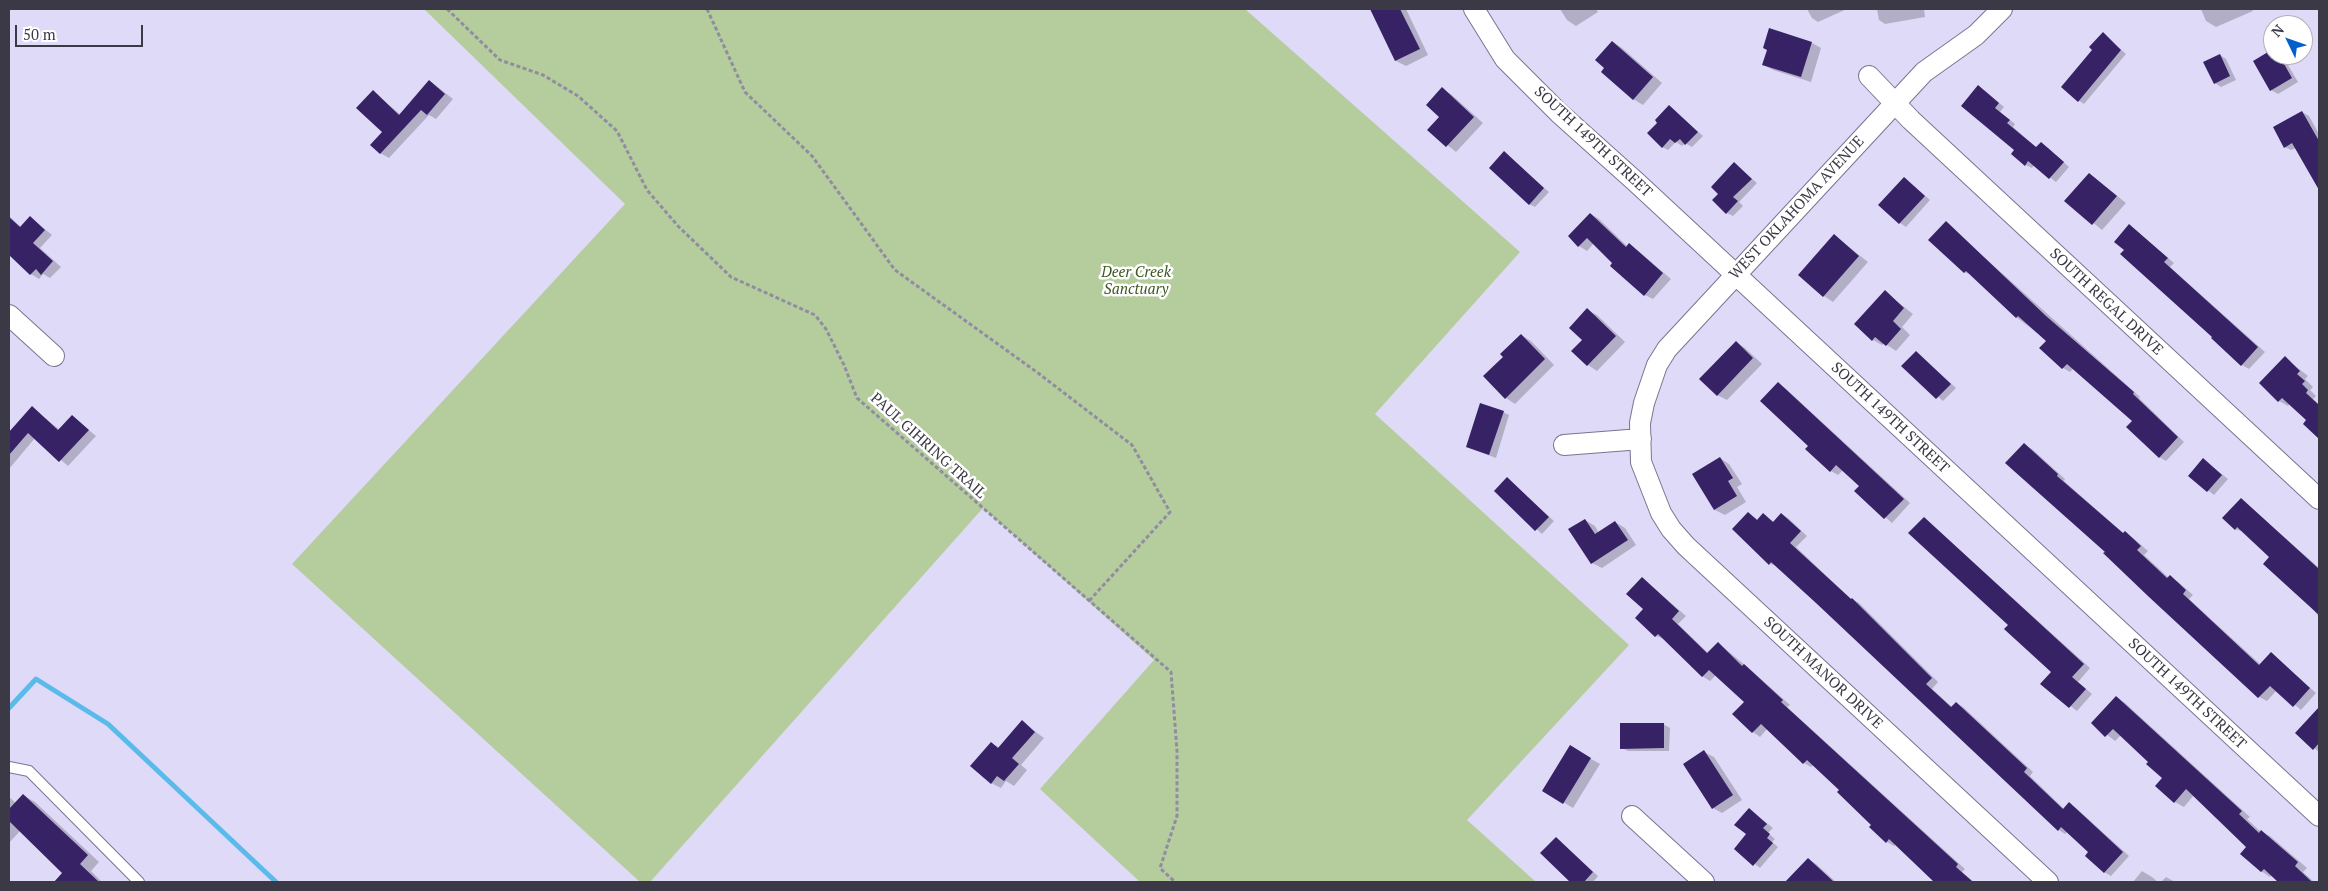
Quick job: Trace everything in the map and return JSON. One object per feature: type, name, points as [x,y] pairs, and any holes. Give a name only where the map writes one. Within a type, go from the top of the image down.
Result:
[{"type":"street","name":"SOUTH 149TH STREET","points":[[1474,9],[1505,59],[1559,113],[2319,816]]},
{"type":"street","name":"WEST OKLAHOMA AVENUE","points":[[1640,439],[1640,423],[1644,403],[1658,365],[1667,350],[1734,274],[1924,72],[1963,46],[2002,9]]},
{"type":"street","name":"SOUTH REGAL DRIVE","points":[[1868,76],[1894,103],[2319,499]]},
{"type":"street","points":[[9,315],[54,356]]},
{"type":"street","points":[[1564,444],[1640,439]]},
{"type":"street","name":"SOUTH MANOR DRIVE","points":[[1640,439],[1641,462],[1660,513],[1686,546],[2048,882]]},
{"type":"street","points":[[1632,816],[1704,882]]},
{"type":"lane","points":[[9,767],[29,771],[128,878],[139,882]]},
{"type":"path","name":"PAUL GIHRING TRAIL","points":[[447,9],[500,60],[543,74],[578,96],[617,131],[647,190],[678,226],[731,278],[815,314],[830,336],[857,398],[1171,672],[1177,752],[1177,816],[1160,868],[1175,882]]},
{"type":"path","points":[[707,9],[745,92],[812,156],[895,270],[1038,373],[1132,445],[1170,512],[1089,601]]},
{"type":"green space","name":"Deer Creek Sanctuary","points":[[424,9],[1245,9],[1520,252],[1375,414],[1629,645],[1467,820],[1536,882],[1140,882],[1040,789],[1154,660],[983,508],[650,882],[640,882],[292,564],[625,204]]},
{"type":"building","points":[[1370,9],[1400,9],[1420,49],[1395,61]]},
{"type":"building","points":[[1769,28],[1812,42],[1801,77],[1762,65],[1767,50],[1763,48]]},
{"type":"building","points":[[2103,32],[2121,50],[2078,102],[2061,87],[2092,50],[2089,47]]},
{"type":"building","points":[[1612,41],[1653,77],[1633,100],[1601,72],[1604,68],[1595,60]]},
{"type":"building","points":[[2220,54],[2230,76],[2214,84],[2203,62]]},
{"type":"building","points":[[2263,55],[2263,65],[2285,65],[2292,78],[2270,91],[2253,61]]},
{"type":"building","points":[[429,80],[445,94],[427,115],[421,110],[380,154],[370,145],[382,132],[356,108],[373,90],[399,115]]},
{"type":"building","points":[[1978,85],[1999,103],[1995,108],[2010,120],[2007,123],[2036,147],[2041,142],[2064,162],[2049,179],[2028,161],[2025,166],[2011,154],[2014,150],[1961,106]]},
{"type":"building","points":[[1442,87],[1474,117],[1446,147],[1427,130],[1439,117],[1426,105]]},
{"type":"building","points":[[1669,105],[1698,132],[1685,145],[1680,139],[1675,143],[1670,139],[1662,148],[1647,133],[1657,123],[1655,120]]},
{"type":"building","points":[[2302,111],[2319,141],[2319,190],[2292,143],[2284,148],[2273,127]]},
{"type":"building","points":[[1504,151],[1544,188],[1529,205],[1489,168]]},
{"type":"building","points":[[1734,162],[1752,179],[1733,197],[1738,201],[1726,214],[1712,200],[1718,194],[1711,187]]},
{"type":"building","points":[[2089,173],[2117,196],[2092,225],[2064,201]]},
{"type":"building","points":[[1904,177],[1925,196],[1899,224],[1878,205]]},
{"type":"building","points":[[1590,213],[1626,247],[1629,243],[1663,273],[1644,296],[1610,266],[1612,263],[1587,238],[1578,247],[1568,236]]},
{"type":"building","points":[[30,216],[45,230],[33,243],[53,261],[41,275],[36,269],[30,275],[9,255],[9,217],[20,227]]},
{"type":"building","points":[[1946,221],[2046,316],[2134,392],[2133,394],[2178,437],[2159,458],[2126,427],[2132,421],[2067,364],[2062,369],[2039,348],[2046,341],[2018,316],[2016,318],[1966,271],[1964,273],[1928,240]]},
{"type":"building","points":[[2129,224],[2168,258],[2164,262],[2258,347],[2241,366],[2212,337],[2120,254],[2124,250],[2114,242]]},
{"type":"building","points":[[1834,234],[1859,256],[1823,297],[1798,275]]},
{"type":"building","points":[[1885,290],[1904,308],[1893,321],[1901,329],[1886,346],[1875,337],[1872,341],[1854,324]]},
{"type":"building","points":[[1587,308],[1616,336],[1587,366],[1571,351],[1582,340],[1569,328]]},
{"type":"building","points":[[1521,334],[1545,359],[1505,399],[1483,376],[1503,357],[1500,354]]},
{"type":"building","points":[[1736,341],[1753,358],[1717,396],[1699,379]]},
{"type":"building","points":[[1916,351],[1951,384],[1936,399],[1901,366]]},
{"type":"building","points":[[2285,356],[2300,371],[2297,374],[2305,381],[2302,384],[2308,390],[2306,393],[2319,405],[2319,439],[2303,424],[2306,420],[2282,398],[2278,402],[2259,383]]},
{"type":"building","points":[[1778,382],[1904,499],[1884,519],[1854,491],[1859,486],[1836,465],[1830,472],[1805,449],[1808,446],[1760,401]]},
{"type":"building","points":[[1480,403],[1504,411],[1489,455],[1466,447]]},
{"type":"building","points":[[32,406],[58,430],[72,415],[89,430],[59,462],[28,433],[9,455],[9,432]]},
{"type":"building","points":[[2024,443],[2058,474],[2057,476],[2123,533],[2125,531],[2141,546],[2137,550],[2167,578],[2170,575],[2186,590],[2183,594],[2259,665],[2271,652],[2310,688],[2293,707],[2270,686],[2258,698],[2103,553],[2105,552],[2005,463]]},
{"type":"building","points":[[1720,457],[1733,478],[1728,481],[1737,496],[1714,510],[1692,474]]},
{"type":"building","points":[[2203,458],[2222,475],[2207,492],[2188,476]]},
{"type":"building","points":[[1507,477],[1549,517],[1535,531],[1494,491]]},
{"type":"building","points":[[2241,498],[2319,569],[2319,615],[2263,564],[2269,557],[2237,527],[2235,530],[2222,518]]},
{"type":"building","points":[[1748,512],[1757,520],[1763,513],[1773,522],[1781,513],[1801,531],[1790,543],[1852,598],[1932,678],[1926,684],[1951,707],[1956,702],[2027,768],[2024,772],[2063,809],[2069,802],[2123,852],[2104,873],[2085,856],[2088,852],[2061,827],[2058,831],[1816,603],[1771,562],[1769,565],[1732,529]]},
{"type":"building","points":[[1924,517],[2084,664],[2072,677],[2086,689],[2069,708],[2040,684],[2051,672],[2004,629],[2008,625],[1908,533]]},
{"type":"building","points":[[1585,519],[1595,534],[1615,521],[1628,540],[1591,564],[1568,529]]},
{"type":"building","points":[[1642,577],[1679,611],[1672,619],[1707,653],[1718,642],[1742,666],[1744,664],[1783,700],[1781,702],[1958,864],[1956,867],[1973,882],[1934,882],[1889,839],[1886,843],[1869,827],[1871,825],[1837,792],[1839,790],[1807,760],[1803,764],[1761,724],[1752,733],[1732,714],[1744,702],[1709,670],[1702,677],[1658,634],[1655,637],[1635,618],[1643,609],[1626,594]]},
{"type":"building","points":[[2116,696],[2242,811],[2239,814],[2259,833],[2261,830],[2298,862],[2295,866],[2312,882],[2278,882],[2264,869],[2261,872],[2240,854],[2246,847],[2186,789],[2174,803],[2155,786],[2162,778],[2146,764],[2148,762],[2113,729],[2105,737],[2091,723]]},
{"type":"building","points":[[2319,707],[2319,743],[2313,750],[2295,733]]},
{"type":"building","points":[[1022,720],[1035,732],[1012,758],[1019,764],[1004,781],[997,776],[991,784],[970,766],[991,742],[998,748]]},
{"type":"building","points":[[1620,723],[1664,723],[1664,748],[1620,749]]},
{"type":"building","points":[[1570,745],[1591,758],[1563,804],[1542,791]]},
{"type":"building","points":[[1704,750],[1733,795],[1712,809],[1683,764]]},
{"type":"building","points":[[23,794],[88,855],[80,864],[99,882],[54,882],[62,873],[9,821],[9,809]]},
{"type":"building","points":[[1749,808],[1767,824],[1763,828],[1770,834],[1767,838],[1773,843],[1753,866],[1734,849],[1746,834],[1734,825]]},
{"type":"building","points":[[1556,837],[1593,872],[1584,882],[1570,882],[1540,853]]},
{"type":"building","points":[[1808,858],[1834,882],[1785,882]]},
{"type":"waterway","points":[[9,708],[36,679],[108,724],[276,882]]}]
